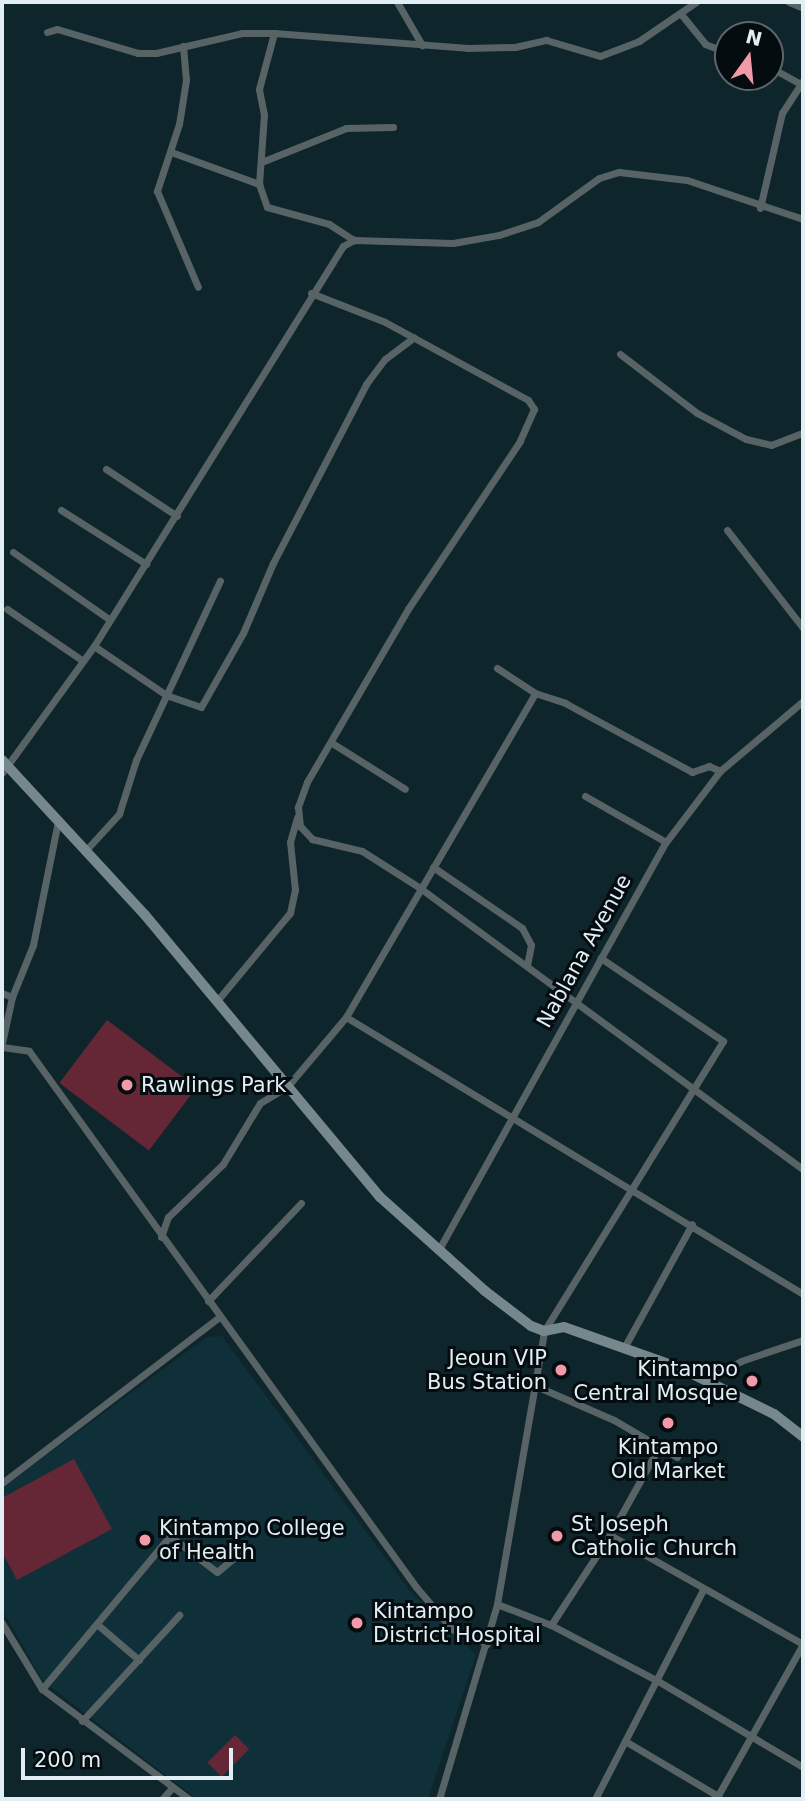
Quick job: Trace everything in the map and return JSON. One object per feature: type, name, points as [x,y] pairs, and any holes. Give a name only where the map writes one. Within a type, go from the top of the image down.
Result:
[{"type":"main road","points":[[3,766],[86,850],[380,1197],[519,1320],[544,1331],[564,1327],[625,1346],[706,1379],[774,1414],[803,1437]]},
{"type":"street","points":[[397,2],[422,45]]},
{"type":"street","points":[[47,32],[57,29],[138,53],[242,33],[274,33],[422,45],[515,47],[547,40],[600,56],[621,51],[696,2]]},
{"type":"street","points":[[789,2],[803,8]]},
{"type":"street","points":[[681,14],[705,44],[714,48]]},
{"type":"street","points":[[274,33],[258,89],[264,161],[260,184],[267,207],[329,225],[354,240],[453,243],[499,235],[538,222],[599,178],[619,172],[687,180],[760,208],[803,219]]},
{"type":"street","points":[[183,46],[186,80],[170,152],[161,169],[159,204],[181,240],[185,261],[198,287]]},
{"type":"street","points":[[760,208],[782,113],[802,82],[784,74]]},
{"type":"street","points":[[264,161],[346,128],[393,127]]},
{"type":"street","points":[[170,152],[260,184]]},
{"type":"street","points":[[3,766],[94,646],[177,516],[311,293],[343,246],[354,240]]},
{"type":"street","points":[[216,1002],[289,914],[295,890],[290,842],[298,817],[301,793],[408,609],[534,419],[534,410],[528,400],[414,337],[311,293]]},
{"type":"street","points":[[94,646],[166,695],[201,707],[243,634],[273,563],[366,384],[385,359],[414,337]]},
{"type":"street","points":[[620,354],[697,413],[746,439],[771,444],[803,433]]},
{"type":"street","points":[[106,469],[177,516]]},
{"type":"street","points":[[61,510],[146,564]]},
{"type":"street","points":[[727,530],[803,628]]},
{"type":"street","points":[[13,552],[110,620]]},
{"type":"street","points":[[86,850],[119,814],[136,760],[220,581]]},
{"type":"street","points":[[7,608],[83,661]]},
{"type":"street","points":[[497,668],[535,693],[565,703],[692,772],[709,766],[720,772]]},
{"type":"street","points":[[161,1237],[168,1217],[223,1164],[260,1103],[287,1087],[346,1017],[535,693]]},
{"type":"street","name":"Nablana Avenue","points":[[438,1251],[666,842],[720,772],[803,701]]},
{"type":"street","points":[[332,743],[405,789]]},
{"type":"street","points":[[585,796],[666,842]]},
{"type":"street","points":[[298,817],[312,839],[362,851],[420,888],[577,1000],[803,1170]]},
{"type":"street","points":[[58,821],[33,945],[12,997],[2,1045],[29,1051],[416,1587],[452,1629],[487,1644]]},
{"type":"street","points":[[433,867],[522,928],[531,945],[527,965]]},
{"type":"street","points":[[439,1799],[497,1604],[544,1331],[691,1086],[723,1041],[601,958]]},
{"type":"street","points":[[2,993],[12,997]]},
{"type":"street","points":[[346,1017],[692,1224],[803,1294]]},
{"type":"street","points":[[208,1301],[301,1203]]},
{"type":"street","points":[[625,1346],[692,1224]]},
{"type":"street","points":[[2,1483],[219,1317]]},
{"type":"street","points":[[706,1379],[741,1361],[803,1340]]},
{"type":"street","points":[[536,1386],[583,1404],[677,1457]]},
{"type":"street","points":[[551,1625],[610,1535],[659,1447]]},
{"type":"street","points":[[610,1535],[803,1644],[717,1797],[625,1741]]},
{"type":"street","points":[[42,1689],[170,1536],[218,1572],[244,1549]]},
{"type":"street","points":[[595,1799],[704,1588]]},
{"type":"street","points":[[497,1604],[551,1625],[658,1681],[803,1767]]},
{"type":"street","points":[[82,1721],[179,1615]]},
{"type":"street","points":[[2,1623],[42,1689],[189,1799]]},
{"type":"street","points":[[98,1625],[139,1660]]},
{"type":"street","points":[[162,1799],[172,1788]]},
{"type":"shaded area","name":"Rawlings Park","points":[[107,1020],[196,1087],[149,1150],[59,1083]]},
{"type":"shaded area","name":"Kintampo College of Health","points":[[222,1336],[409,1590],[476,1655],[428,1799],[197,1799],[43,1681],[2,1609],[2,1488],[207,1337]]},
{"type":"shaded area","points":[[74,1459],[112,1529],[17,1580],[2,1552],[2,1498]]},
{"type":"shaded area","points":[[235,1735],[249,1749],[222,1777],[207,1763]]},
{"type":"place","name":"Rawlings Park","points":[[127,1085]]},
{"type":"place","name":"Jeoun VIP Bus Station","points":[[561,1370]]},
{"type":"place","name":"Kintampo Central Mosque","points":[[752,1381]]},
{"type":"place","name":"Kintampo Old Market","points":[[668,1423]]},
{"type":"place","name":"St Joseph Catholic Church","points":[[557,1536]]},
{"type":"place","name":"Kintampo College of Health","points":[[145,1540]]},
{"type":"place","name":"Kintampo District Hospital","points":[[357,1623]]}]
